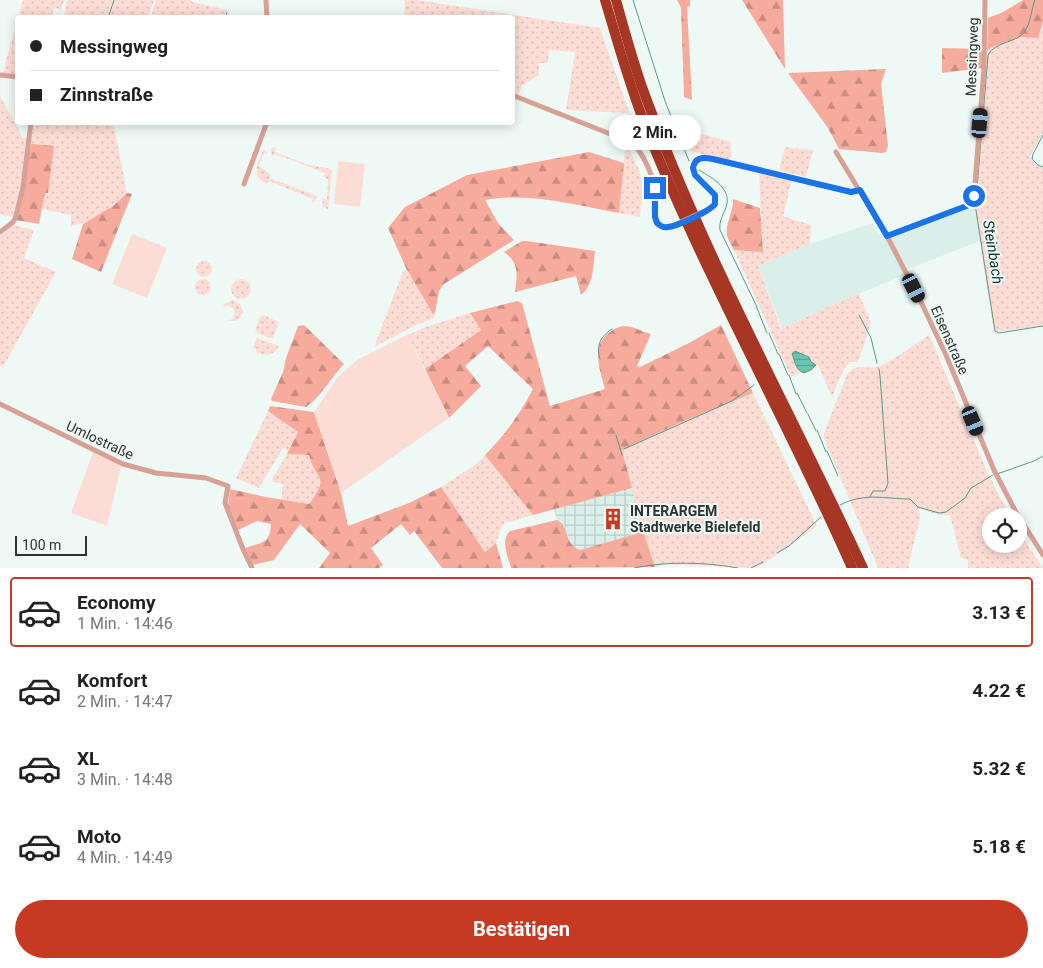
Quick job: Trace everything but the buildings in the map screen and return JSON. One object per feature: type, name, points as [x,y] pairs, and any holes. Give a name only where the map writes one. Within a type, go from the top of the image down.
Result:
[{"type":"highway","points":[[605,0],[646,129],[711,276],[831,511],[863,568]]},
{"type":"highway","points":[[616,0],[642,86],[703,237],[831,511],[852,568]]},
{"type":"street","points":[[266,0],[267,15]]},
{"type":"street","name":"Messingweg","points":[[887,236],[969,205],[972,202],[984,68],[985,0]]},
{"type":"street","points":[[0,75],[15,77]]},
{"type":"street","points":[[515,96],[625,138],[635,144],[649,171],[655,188],[655,217],[657,223],[664,227],[672,226],[707,210],[715,204],[715,195],[695,175],[693,168],[696,160],[704,157],[851,192],[860,190]]},
{"type":"street","points":[[0,232],[15,219],[24,183],[31,125]]},
{"type":"street","points":[[244,184],[266,125]]},
{"type":"street","name":"Eisenstraße","points":[[836,152],[887,236],[922,304],[946,355],[994,470],[1013,508]]},
{"type":"street","name":"Umlostraße","points":[[0,404],[123,464],[156,473],[206,478],[228,486],[225,503],[242,549],[252,568]]},
{"type":"street","name":"Eisenstraße","points":[[1027,531],[1043,555]]},
{"type":"shaded area","points":[[23,0],[64,0],[61,10],[54,7],[52,15],[19,15]]},
{"type":"shaded area","points":[[67,0],[113,0],[109,15],[64,15]]},
{"type":"shaded area","points":[[114,0],[154,0],[149,15],[110,15]]},
{"type":"shaded area","points":[[156,0],[191,0],[192,2],[227,10],[226,15],[152,15]]},
{"type":"shaded area","points":[[405,0],[416,0],[515,15],[404,15]]},
{"type":"shaded area","points":[[515,15],[600,28],[638,138],[627,136],[629,113],[566,110],[575,52],[549,50],[548,63],[539,63],[539,75],[522,86],[518,95],[515,94]]},
{"type":"shaded area","points":[[1043,22],[1043,133],[1030,156],[1033,163],[1043,167],[1043,326],[994,332],[974,204],[987,51],[992,47],[1022,37],[1038,38]]},
{"type":"shaded area","points":[[15,28],[15,76],[3,73]]},
{"type":"shaded area","points":[[0,96],[23,138],[27,138],[21,185],[12,217],[0,214]]},
{"type":"shaded area","points":[[33,125],[114,126],[127,193],[101,214],[71,226],[71,215],[42,209],[45,192],[48,193],[31,144]]},
{"type":"shaded area","points":[[680,128],[731,142],[731,161],[694,152],[687,145]]},
{"type":"shaded area","points":[[626,141],[639,170],[643,188],[640,217],[619,213]]},
{"type":"shaded area","points":[[273,147],[276,148],[275,152],[306,164],[332,169],[328,209],[323,207],[322,198],[327,200],[328,179],[324,177],[325,173],[275,154],[272,156],[271,149]]},
{"type":"shaded area","points":[[785,147],[813,150],[806,177],[779,170]]},
{"type":"shaded area","points":[[264,149],[267,152],[266,154],[264,153],[259,166],[271,175],[270,178],[317,196],[315,202],[312,202],[313,199],[269,181],[267,184],[262,181],[257,173],[257,168]]},
{"type":"shaded area","points":[[338,161],[365,164],[360,207],[334,204]]},
{"type":"shaded area","points":[[759,173],[792,180],[783,216],[811,225],[810,244],[758,266],[781,329],[859,294],[871,323],[858,362],[850,362],[844,369],[832,397],[818,365],[804,373],[802,372],[791,377],[734,250],[763,251]]},
{"type":"shaded area","points":[[974,204],[980,241],[902,271],[905,275],[843,300],[782,329],[758,266],[810,244],[873,223],[879,235],[889,231],[891,237]]},
{"type":"shaded area","points":[[14,225],[34,230],[24,258],[56,272],[3,367],[0,365],[0,236]]},
{"type":"shaded area","points":[[132,234],[167,248],[147,298],[112,284]]},
{"type":"shaded area","points":[[204,261],[210,263],[212,269],[210,275],[204,277],[198,275],[196,269],[198,263]]},
{"type":"shaded area","points":[[406,268],[433,313],[435,313],[434,318],[416,325],[374,347],[402,274]]},
{"type":"shaded area","points":[[203,279],[209,281],[211,287],[209,293],[203,295],[197,293],[195,287],[197,281]]},
{"type":"shaded area","points":[[237,279],[245,279],[251,285],[251,293],[245,299],[237,299],[231,293],[231,285]]},
{"type":"shaded area","points":[[233,300],[240,304],[243,311],[240,318],[235,321],[228,321],[234,316],[234,309],[228,306],[222,307]]},
{"type":"shaded area","points":[[470,313],[481,330],[425,369],[407,335]]},
{"type":"shaded area","points":[[263,315],[279,322],[273,339],[255,332],[260,316]]},
{"type":"shaded area","points":[[407,335],[449,418],[341,493],[314,412],[337,378],[357,360]]},
{"type":"shaded area","points":[[929,335],[990,478],[1006,508],[982,508],[982,553],[1027,553],[1027,544],[1043,568],[968,568],[968,560],[961,558],[950,515],[940,515],[919,509],[920,518],[909,568],[878,568],[823,436],[847,374],[855,368],[874,367],[885,364]]},
{"type":"shaded area","points":[[257,338],[279,346],[275,352],[270,354],[257,353],[256,349],[253,348]]},
{"type":"shaded area","points":[[795,351],[809,357],[811,362],[816,365],[811,370],[804,373],[801,372],[792,354]]},
{"type":"shaded area","points":[[753,393],[817,526],[755,568],[666,564],[655,567],[641,524],[622,450],[682,422]]},
{"type":"shaded area","points":[[268,411],[298,432],[288,451],[283,448],[259,488],[236,478]]},
{"type":"shaded area","points":[[93,452],[120,464],[121,467],[107,526],[71,513]]},
{"type":"shaded area","points":[[287,454],[309,455],[320,480],[320,488],[308,504],[281,499],[283,484],[273,482],[272,479]]},
{"type":"shaded area","points":[[485,455],[533,515],[505,523],[496,543],[485,552],[441,487],[475,465]]},
{"type":"shaded area","points":[[632,488],[641,524],[636,534],[580,550],[571,545],[564,525],[557,520],[554,509]]},
{"type":"green space","points":[[677,0],[690,0],[690,6],[687,7],[692,100],[684,97],[681,8]]},
{"type":"green space","points":[[742,0],[783,0],[785,69]]},
{"type":"green space","points":[[1023,0],[1043,0],[1043,22],[1038,38],[1022,37],[992,47],[987,51],[988,18],[1003,12]]},
{"type":"green space","points":[[942,48],[982,49],[982,68],[942,73]]},
{"type":"green space","points":[[886,69],[881,84],[888,146],[886,152],[882,153],[839,149],[828,128],[788,73]]},
{"type":"green space","points":[[31,144],[54,146],[48,193],[45,193],[39,224],[16,220]]},
{"type":"green space","points":[[589,152],[624,163],[619,213],[536,198],[485,200],[498,223],[514,240],[444,284],[439,291],[435,313],[433,314],[406,268],[388,228],[405,207],[467,175]]},
{"type":"green space","points":[[127,193],[132,194],[101,272],[72,259],[83,224],[113,206]]},
{"type":"green space","points":[[733,199],[760,208],[763,252],[734,250],[727,235]]},
{"type":"green space","points":[[522,241],[595,251],[591,281],[585,291],[581,295],[576,276],[515,292],[517,275],[515,265],[504,252]]},
{"type":"green space","points":[[517,301],[522,303],[550,406],[605,389],[598,358],[600,344],[610,332],[624,326],[651,334],[637,366],[640,367],[721,325],[753,393],[682,422],[622,450],[632,488],[533,515],[485,455],[512,424],[533,389],[488,346],[465,366],[481,386],[449,418],[425,369],[481,330],[470,313]]},
{"type":"green space","points":[[304,325],[344,364],[316,398],[306,407],[272,401],[271,399],[283,372],[298,326]]},
{"type":"green space","points":[[270,406],[314,412],[341,493],[348,526],[409,503],[441,487],[485,552],[496,543],[503,568],[442,568],[414,531],[410,535],[401,524],[371,548],[383,565],[379,568],[319,568],[330,553],[300,524],[274,560],[253,565],[245,548],[267,539],[271,524],[257,521],[238,530],[228,506],[230,489],[309,504],[320,483],[309,455],[287,454],[298,432],[268,411]]},
{"type":"green space","points":[[557,520],[564,527],[571,544],[580,550],[636,534],[641,524],[655,567],[511,568],[505,543],[510,531]]},
{"type":"waterway","points":[[109,15],[114,0]]},
{"type":"waterway","points":[[633,0],[665,101],[689,161]]},
{"type":"waterway","name":"Steinbach","points":[[977,188],[988,55],[996,47],[1022,35],[1029,24],[1035,0]]},
{"type":"waterway","points":[[1043,135],[1032,159],[1043,167]]},
{"type":"waterway","points":[[699,170],[716,181],[725,191],[727,203],[720,222],[720,230],[756,308]]},
{"type":"waterway","name":"Steinbach","points":[[976,197],[975,204],[995,331],[999,333],[1043,326]]},
{"type":"waterway","points":[[757,308],[767,333]]},
{"type":"waterway","points":[[859,315],[871,338],[877,363]]},
{"type":"waterway","points":[[600,359],[598,350],[600,342],[604,335],[612,329]]},
{"type":"waterway","points":[[769,333],[778,354]]},
{"type":"waterway","points":[[779,354],[788,375]]},
{"type":"waterway","points":[[870,497],[873,491],[885,491],[888,483],[879,369]]},
{"type":"waterway","points":[[789,375],[796,394]]},
{"type":"waterway","points":[[624,449],[732,401],[754,385]]},
{"type":"waterway","points":[[797,393],[807,413]]},
{"type":"waterway","points":[[808,414],[816,431]]},
{"type":"waterway","points":[[817,430],[826,452]]},
{"type":"waterway","points":[[616,435],[622,455]]},
{"type":"waterway","points":[[827,451],[838,476]]},
{"type":"waterway","points":[[997,474],[1043,456]]},
{"type":"waterway","points":[[840,505],[867,497],[910,499],[918,507],[939,513],[946,512],[965,498],[971,488],[993,475]]},
{"type":"waterway","points":[[777,553],[789,546],[821,517]]},
{"type":"waterway","points":[[751,568],[763,562]]},
{"type":"waterway","points":[[634,568],[686,563],[738,568]]},
{"type":"place","name":"INTERARGEM Stadtwerke Bielefeld","points":[[613,519]]},
{"type":"route","points":[[655,188],[655,217],[657,223],[664,227],[670,227],[711,208],[715,204],[715,195],[695,175],[693,168],[696,160],[704,157],[851,192],[860,190],[887,236],[969,205],[974,196]]}]
